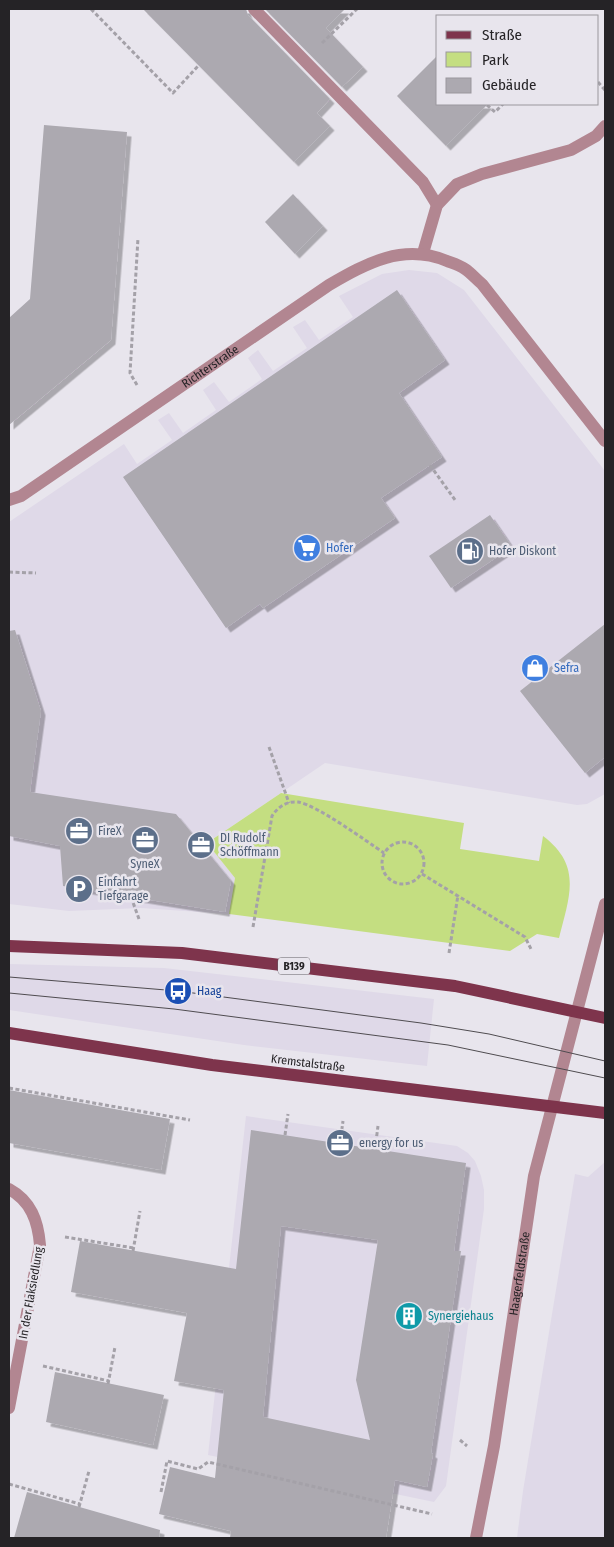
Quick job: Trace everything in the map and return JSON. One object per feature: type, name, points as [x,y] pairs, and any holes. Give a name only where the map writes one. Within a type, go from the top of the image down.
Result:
[{"type":"main road","name":"B139","points":[[9,946],[182,952],[454,986],[605,1018]]},
{"type":"main road","name":"Kremstalstraße","points":[[9,1033],[212,1065],[605,1113]]},
{"type":"street","points":[[254,9],[423,182],[437,205]]},
{"type":"street","points":[[423,253],[437,205],[457,184],[482,174],[571,150],[596,136],[605,126]]},
{"type":"street","name":"Richterstraße","points":[[9,500],[21,496],[329,285],[376,260],[423,253],[464,268],[482,284],[605,441]]},
{"type":"street","points":[[576,1012],[605,904]]},
{"type":"street","name":"Haagerfeldstraße","points":[[476,1538],[494,1446],[534,1176],[576,1012]]},
{"type":"street","name":"In der Flaksiedlung","points":[[9,1189],[29,1206],[38,1224],[40,1237],[9,1408]]},
{"type":"path","points":[[91,9],[173,93],[199,66]]},
{"type":"path","points":[[305,60],[357,9]]},
{"type":"path","points":[[487,105],[495,112],[502,105]]},
{"type":"path","points":[[138,238],[130,373],[139,388]]},
{"type":"path","points":[[430,465],[455,500]]},
{"type":"path","points":[[9,572],[36,573]]},
{"type":"path","points":[[269,747],[289,803]]},
{"type":"path","points":[[253,927],[272,816],[278,807],[297,802],[307,805],[334,820],[384,853]]},
{"type":"path","points":[[404,841],[414,844],[423,853],[425,866],[422,874],[413,883],[402,884],[390,880],[383,870],[382,861],[384,853],[392,844],[404,841]]},
{"type":"path","points":[[422,874],[525,937],[532,951]]},
{"type":"path","points":[[450,953],[458,895]]},
{"type":"path","points":[[131,897],[139,919]]},
{"type":"path","points":[[9,1088],[190,1120]]},
{"type":"path","points":[[285,1135],[288,1114]]},
{"type":"path","points":[[340,1143],[343,1121]]},
{"type":"path","points":[[375,1149],[378,1126]]},
{"type":"path","points":[[40,1237],[56,1236],[133,1249],[140,1211]]},
{"type":"path","points":[[19,1361],[108,1382],[115,1347]]},
{"type":"path","points":[[161,1492],[168,1461],[198,1469],[208,1462],[432,1514]]},
{"type":"path","points":[[9,1484],[79,1505],[89,1471]]},
{"type":"shaded area","name":"Hofer","points":[[409,270],[437,273],[464,290],[605,471],[605,794],[587,804],[577,805],[325,763],[207,843],[235,878],[229,914],[141,908],[69,911],[9,904],[9,522],[124,444],[137,464],[172,440],[158,420],[169,413],[183,433],[216,410],[203,390],[214,382],[229,402],[262,379],[248,358],[258,350],[273,371],[307,348],[293,327],[305,320],[319,340],[353,317],[339,296],[382,274]]},
{"type":"shaded area","points":[[9,964],[164,968],[434,999],[427,1066],[244,1045],[9,1010]]},
{"type":"shaded area","points":[[246,1116],[457,1146],[468,1153],[475,1161],[484,1190],[484,1209],[446,1486],[434,1502],[208,1455]]},
{"type":"shaded area","points":[[605,1162],[605,1538],[517,1538],[575,1174],[588,1177]]},
{"type":"green space","points":[[281,793],[464,823],[460,849],[539,861],[543,836],[556,847],[564,859],[570,883],[569,896],[559,938],[537,934],[510,951],[229,914],[235,878],[207,843]]},
{"type":"building","points":[[143,9],[246,9],[248,15],[330,99],[317,113],[330,126],[294,162]]},
{"type":"building","points":[[265,9],[345,9],[326,28],[363,67],[342,87]]},
{"type":"building","points":[[436,57],[436,105],[487,105],[446,146],[397,96]]},
{"type":"building","points":[[44,125],[127,132],[111,340],[9,425],[9,318],[30,299]]},
{"type":"building","points":[[293,194],[323,226],[295,254],[265,222]]},
{"type":"building","points":[[397,290],[445,360],[399,393],[442,457],[381,498],[395,518],[263,608],[260,604],[226,628],[123,477]]},
{"type":"building","name":"Hofer Diskont","points":[[490,515],[512,547],[451,588],[429,556]]},
{"type":"building","points":[[605,624],[605,757],[585,773],[520,691]]},
{"type":"building","points":[[15,630],[41,711],[30,792],[176,814],[231,881],[225,912],[63,886],[60,846],[9,836],[9,631]]},
{"type":"building","points":[[9,1090],[170,1119],[161,1170],[9,1143]]},
{"type":"building","name":"Synergiehaus","points":[[251,1130],[466,1163],[454,1251],[461,1251],[427,1487],[395,1480],[386,1538],[230,1538],[231,1531],[159,1514],[170,1467],[215,1478],[224,1390],[174,1381],[187,1313],[71,1292],[80,1241],[236,1269]],"holes":[[[281,1226],[378,1240],[356,1380],[370,1440],[263,1417]]]},
{"type":"building","points":[[55,1372],[164,1395],[153,1445],[46,1422]]},
{"type":"building","points":[[27,1492],[160,1530],[159,1538],[14,1538]]},
{"type":"tram line","points":[[9,977],[178,991],[421,1023],[489,1034],[605,1061]]},
{"type":"tram line","points":[[9,993],[174,1009],[448,1045],[605,1078]]},
{"type":"place","name":"Hofer","points":[[307,548]]},
{"type":"place","name":"Hofer Diskont","points":[[470,551]]},
{"type":"place","name":"Sefra","points":[[535,668]]},
{"type":"place","name":"FireX","points":[[79,831]]},
{"type":"place","name":"SyneX","points":[[145,840]]},
{"type":"place","name":"DI Rudolf Schöffmann","points":[[201,845]]},
{"type":"place","name":"Einfahrt Tiefgarage","points":[[79,889]]},
{"type":"place","name":"Haag","points":[[178,991]]},
{"type":"place","name":"energy for us","points":[[340,1143]]},
{"type":"place","name":"Synergiehaus","points":[[409,1316]]}]
